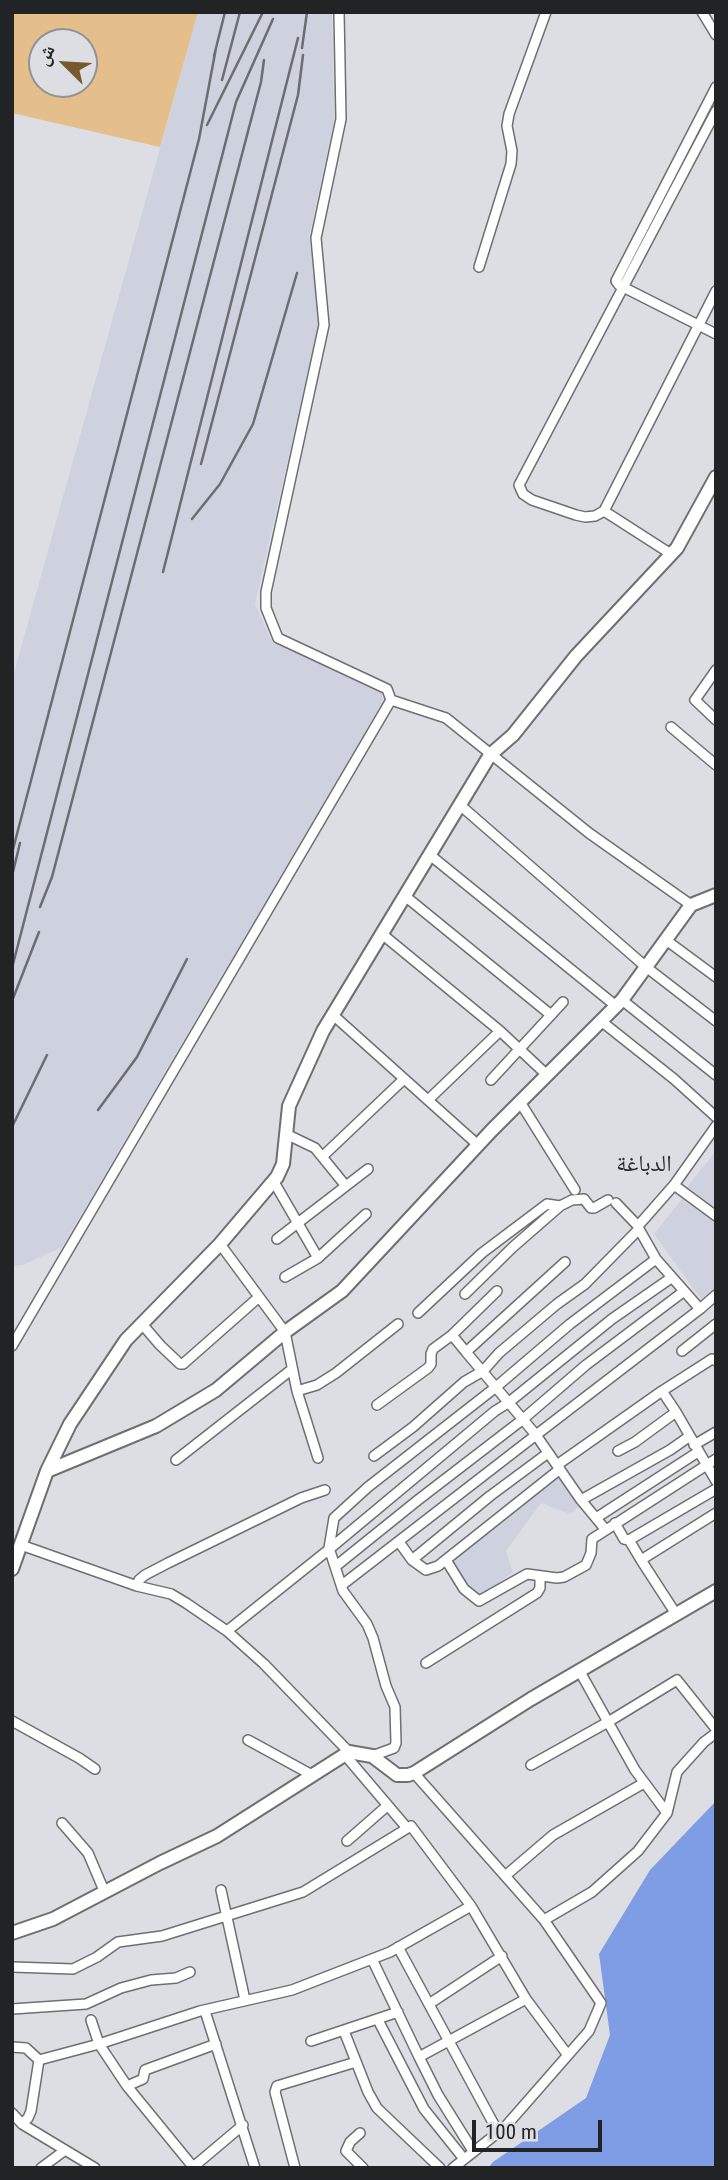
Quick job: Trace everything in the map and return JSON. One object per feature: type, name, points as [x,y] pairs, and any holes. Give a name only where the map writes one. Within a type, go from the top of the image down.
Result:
[{"type":"street","points":[[339,12],[341,119],[316,238],[324,325],[266,592],[266,608],[278,638],[387,689],[391,700]]},
{"type":"street","points":[[479,267],[511,164],[512,151],[507,126],[509,114],[546,12]]},
{"type":"street","points":[[702,12],[716,35]]},
{"type":"street","points":[[716,87],[617,281],[623,287],[716,334]]},
{"type":"street","points":[[716,111],[519,485],[523,494],[532,500],[585,517],[604,511],[716,291]]},
{"type":"street","points":[[12,1569],[47,1471],[70,1424],[126,1340],[220,1244],[274,1182],[283,1164],[287,1115],[305,1066],[332,1014],[490,755],[513,735],[576,656],[677,548],[716,477]]},
{"type":"street","points":[[604,511],[671,554]]},
{"type":"street","points":[[716,670],[695,700],[716,720]]},
{"type":"street","points":[[391,700],[446,718],[589,833],[691,905]]},
{"type":"street","points":[[12,1346],[391,700]]},
{"type":"street","points":[[671,727],[716,765]]},
{"type":"street","points":[[460,805],[646,967],[716,1021]]},
{"type":"street","points":[[430,855],[716,1075]]},
{"type":"street","points":[[47,1471],[156,1426],[216,1390],[285,1332],[342,1291],[478,1145],[619,1003],[691,905],[716,895]]},
{"type":"street","points":[[405,896],[551,1015]]},
{"type":"street","points":[[382,934],[500,1031],[547,1076]]},
{"type":"street","points":[[666,940],[716,978]]},
{"type":"street","points":[[491,1080],[563,1002]]},
{"type":"street","points":[[332,1014],[478,1145]]},
{"type":"street","points":[[601,1021],[650,1059],[716,1117]]},
{"type":"street","points":[[428,1100],[500,1031]]},
{"type":"street","points":[[323,1156],[404,1079]]},
{"type":"street","points":[[520,1102],[575,1190]]},
{"type":"street","points":[[374,1456],[413,1427],[464,1382],[483,1371],[499,1353],[585,1283],[674,1185],[716,1126]]},
{"type":"street","points":[[286,1134],[315,1148],[345,1185]]},
{"type":"street","points":[[276,1239],[368,1168]]},
{"type":"street","points":[[274,1182],[318,1258]]},
{"type":"street","points":[[674,1185],[716,1216]]},
{"type":"street","points":[[465,1294],[560,1206],[572,1200],[584,1199],[591,1208],[612,1201],[638,1227],[656,1259],[699,1309]]},
{"type":"street","points":[[418,1313],[482,1253],[536,1212],[547,1204],[560,1206]]},
{"type":"street","points":[[285,1277],[318,1258],[366,1214]]},
{"type":"street","points":[[220,1244],[285,1332],[297,1391],[318,1458]]},
{"type":"street","points":[[12,1933],[53,1919],[217,1836],[347,1754],[372,1756],[394,1748],[395,1707],[386,1686],[373,1638],[343,1591],[330,1548],[334,1518],[570,1324],[656,1259]]},
{"type":"street","points":[[467,1352],[565,1262]]},
{"type":"street","points":[[227,1631],[495,1411],[508,1404],[612,1320],[671,1278]]},
{"type":"street","points":[[377,1405],[428,1368],[431,1364],[431,1352],[497,1291]]},
{"type":"street","points":[[336,1566],[522,1420],[586,1365],[683,1292]]},
{"type":"street","points":[[342,1585],[716,1295]]},
{"type":"street","points":[[142,1324],[160,1345],[183,1364],[259,1297]]},
{"type":"street","points":[[297,1391],[317,1385],[336,1373],[398,1324]]},
{"type":"street","points":[[682,1351],[716,1324]]},
{"type":"street","points":[[452,1335],[536,1435],[605,1530]]},
{"type":"street","points":[[399,1542],[412,1560],[426,1570],[446,1560],[559,1467],[662,1391],[712,1359],[716,1361]]},
{"type":"street","points":[[176,1460],[292,1370]]},
{"type":"street","points":[[662,1391],[716,1481]]},
{"type":"street","points":[[618,1451],[676,1412]]},
{"type":"street","points":[[596,1518],[694,1444],[716,1432]]},
{"type":"street","points":[[581,1500],[670,1450],[694,1444]]},
{"type":"street","points":[[412,1560],[500,1488],[548,1453]]},
{"type":"street","points":[[446,1560],[464,1589],[478,1601],[527,1574],[557,1578],[586,1565],[591,1553],[592,1539],[716,1459]]},
{"type":"street","points":[[629,1540],[716,1489]]},
{"type":"street","points":[[137,1587],[139,1580],[145,1575],[168,1563],[301,1498],[325,1490]]},
{"type":"street","points":[[641,1560],[716,1513]]},
{"type":"street","points":[[615,1523],[624,1539],[629,1540],[676,1614]]},
{"type":"street","points":[[21,1545],[137,1587],[171,1594],[227,1631],[264,1664],[347,1754],[407,1828]]},
{"type":"street","points":[[426,1663],[537,1593],[540,1577]]},
{"type":"street","points":[[372,1756],[397,1775],[414,1773],[579,1671],[716,1591]]},
{"type":"street","points":[[579,1671],[644,1783],[667,1814]]},
{"type":"street","points":[[531,1765],[677,1680],[716,1731],[677,1772],[667,1814],[638,1851],[592,1892],[544,1920]]},
{"type":"street","points":[[12,1721],[95,1769]]},
{"type":"street","points":[[248,1740],[312,1775]]},
{"type":"street","points":[[414,1773],[544,1920],[601,2003],[589,2031],[505,2127],[453,2168]]},
{"type":"street","points":[[505,1876],[553,1835],[644,1783]]},
{"type":"street","points":[[347,1841],[387,1806]]},
{"type":"street","points":[[62,1823],[88,1853],[105,1893]]},
{"type":"street","points":[[12,1967],[73,1969],[118,1942],[162,1936],[303,1892],[411,1826],[471,1906],[526,1999],[567,2054]]},
{"type":"street","points":[[221,1890],[244,2000]]},
{"type":"street","points":[[39,2060],[244,2000],[296,1988],[398,1947],[471,1906]]},
{"type":"street","points":[[398,1947],[498,2132]]},
{"type":"street","points":[[429,2004],[502,1956]]},
{"type":"street","points":[[372,1959],[438,2095],[473,2151]]},
{"type":"street","points":[[12,2009],[86,2004],[134,1984],[171,1979],[191,1972]]},
{"type":"street","points":[[419,2057],[526,1999]]},
{"type":"street","points":[[205,2011],[255,2168]]},
{"type":"street","points":[[311,2041],[398,2012]]},
{"type":"street","points":[[90,2020],[99,2044],[127,2086],[193,2167],[243,2125]]},
{"type":"street","points":[[378,2020],[424,2109],[464,2159]]},
{"type":"street","points":[[344,2031],[377,2108],[440,2168]]},
{"type":"street","points":[[127,2086],[143,2079],[145,2070],[216,2044]]},
{"type":"street","points":[[12,2047],[26,2048],[39,2060]]},
{"type":"street","points":[[22,2124],[31,2111],[39,2060]]},
{"type":"street","points":[[295,2168],[275,2092],[277,2086],[356,2062]]},
{"type":"street","points":[[12,2113],[22,2124],[94,2168]]},
{"type":"street","points":[[357,2167],[346,2151],[350,2142],[360,2133]]},
{"type":"street","points":[[41,2168],[64,2151]]},
{"type":"shaded area","points":[[12,12],[198,12],[160,147],[12,113]]},
{"type":"shaded area","points":[[198,12],[332,12],[334,121],[309,237],[319,323],[255,604],[271,640],[382,693],[383,702],[62,1247],[23,1265],[12,1266],[12,680]]},
{"type":"shaded area","points":[[716,1151],[716,1208],[687,1187]]},
{"type":"shaded area","points":[[682,1199],[716,1224],[716,1288],[701,1299],[654,1234]]},
{"type":"shaded area","points":[[559,1467],[584,1506],[570,1514],[541,1503],[506,1551],[513,1572],[487,1592],[470,1599],[439,1557]]},
{"type":"water","points":[[716,1801],[716,2168],[488,2168],[586,2098],[610,2035],[599,1954],[650,1870]]},
{"type":"railway","points":[[214,56],[225,12]]},
{"type":"railway","points":[[222,80],[240,12]]},
{"type":"railway","points":[[207,125],[263,12]]},
{"type":"railway","points":[[302,48],[307,12]]},
{"type":"railway","points":[[12,968],[236,102],[273,19]]},
{"type":"railway","points":[[163,572],[298,38]]},
{"type":"railway","points":[[12,853],[199,139],[216,48]]},
{"type":"railway","points":[[201,464],[298,95],[303,55]]},
{"type":"railway","points":[[40,907],[52,877],[261,82],[264,60]]},
{"type":"railway","points":[[192,519],[220,484],[253,424],[297,273]]},
{"type":"railway","points":[[12,876],[20,843]]},
{"type":"railway","points":[[12,1001],[39,932]]},
{"type":"railway","points":[[98,1110],[137,1057],[187,959]]},
{"type":"railway","points":[[12,1127],[47,1055]]},
{"type":"district","name":"الدباغة","points":[[644,1165]]}]
